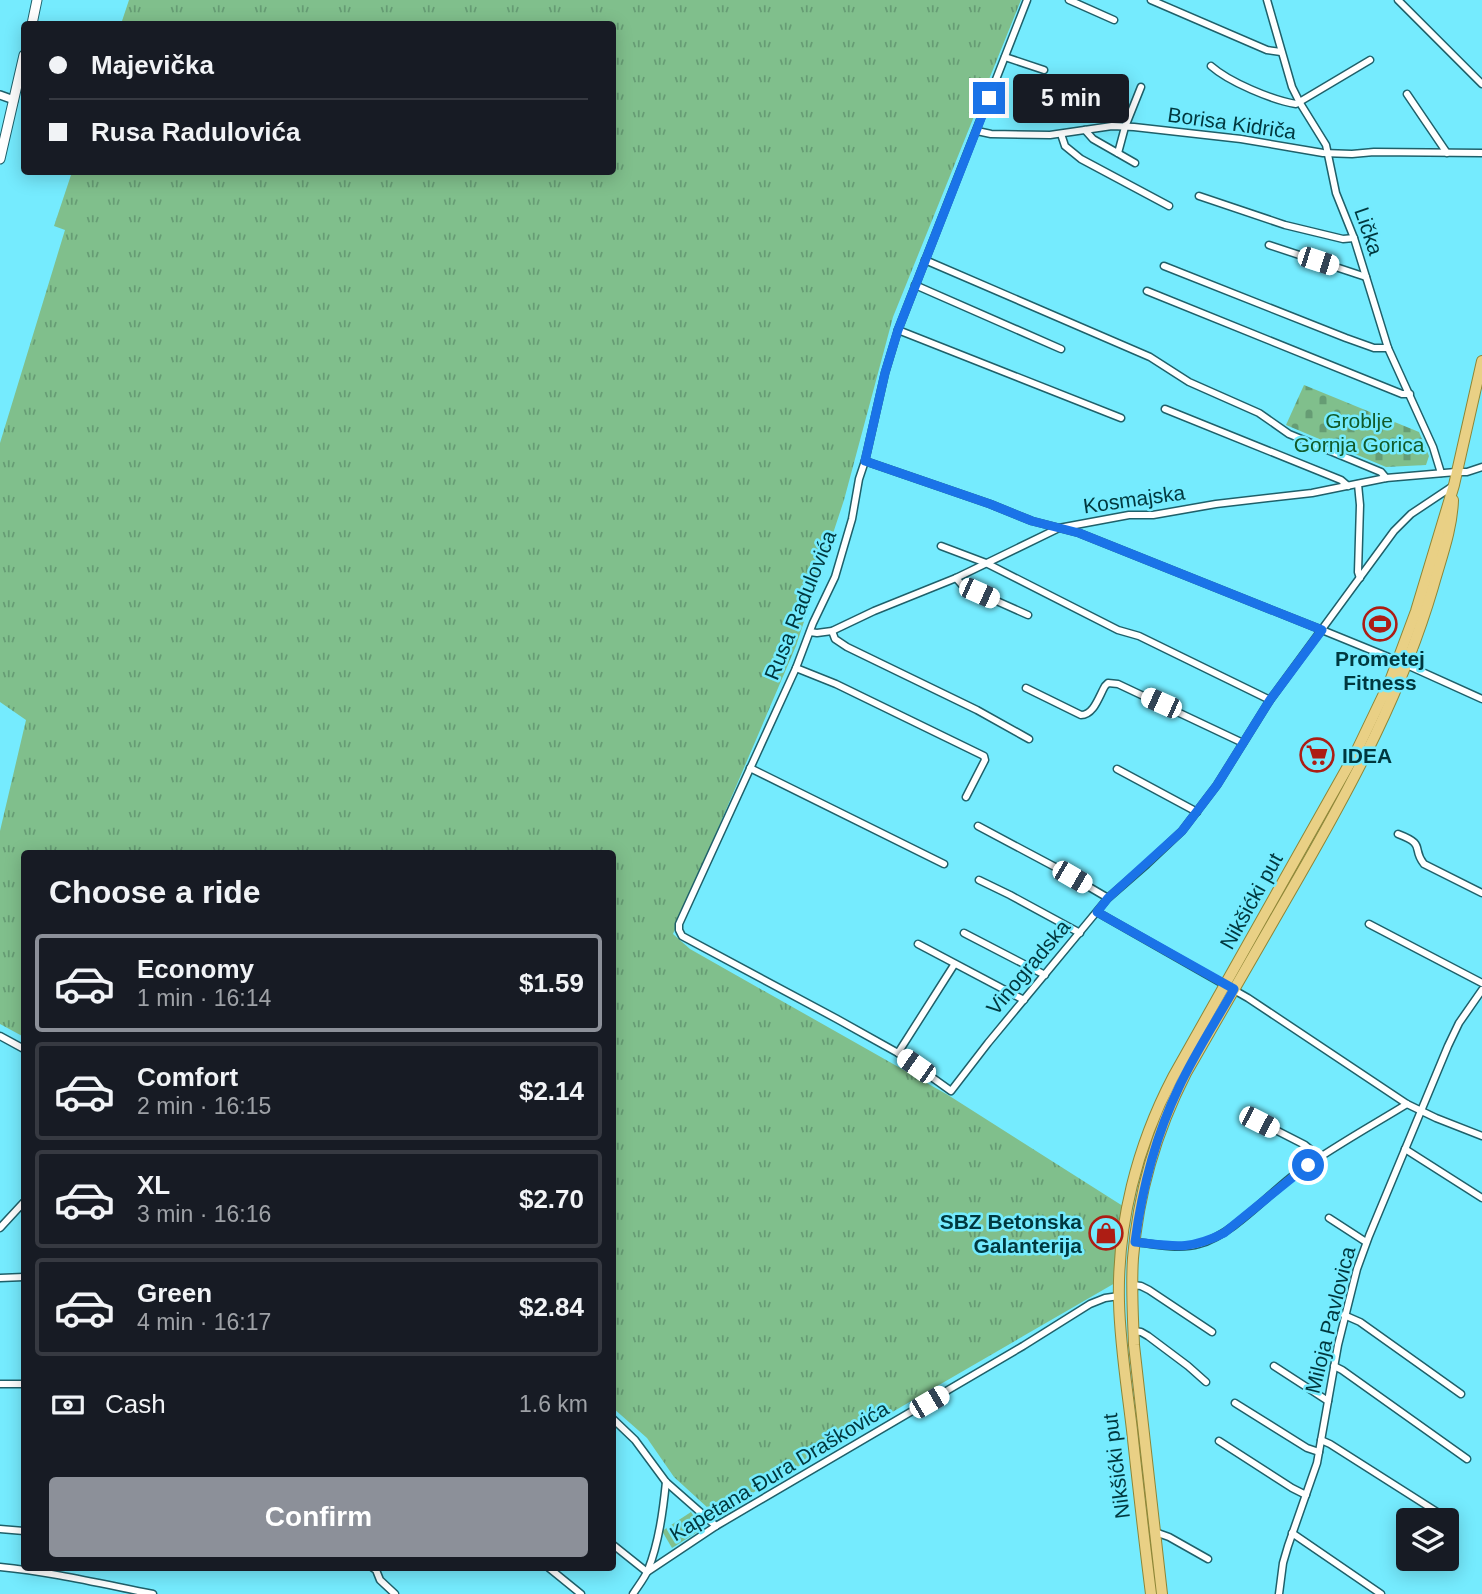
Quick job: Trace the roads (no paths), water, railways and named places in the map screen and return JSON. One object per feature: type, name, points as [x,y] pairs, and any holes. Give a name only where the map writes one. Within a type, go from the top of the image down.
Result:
[{"type":"main road","points":[[33,21],[37,0]]},
{"type":"main road","points":[[0,159],[21,68]]},
{"type":"main road","name":"Nikšićki put","points":[[1151,1594],[1123,1355],[1119,1296],[1123,1230],[1130,1195],[1143,1148],[1169,1084],[1230,987],[1402,663],[1454,485],[1482,361]]},
{"type":"main road","points":[[1162,1594],[1134,1331],[1135,1242],[1147,1174],[1174,1099],[1230,987]]},
{"type":"street","name":"Rusa Radulovića","points":[[898,1053],[682,936],[678,930],[796,668],[840,562],[885,373],[898,330],[1027,0]]},
{"type":"street","points":[[1069,0],[1114,20]]},
{"type":"street","points":[[1151,0],[1267,50],[1281,52]]},
{"type":"street","name":"Lička","points":[[1267,0],[1292,87],[1323,138],[1336,193],[1354,238],[1388,348],[1433,447],[1441,473]]},
{"type":"street","points":[[1398,0],[1482,84]]},
{"type":"street","points":[[1005,57],[1044,70]]},
{"type":"street","points":[[1211,66],[1232,80],[1289,103],[1300,103],[1370,60]]},
{"type":"street","points":[[1118,153],[1141,87]]},
{"type":"street","points":[[1407,94],[1447,153]]},
{"type":"street","points":[[0,95],[14,100]]},
{"type":"street","name":"Borisa Kidriča","points":[[977,131],[991,134],[1061,134],[1112,126],[1241,139],[1328,153],[1482,153]]},
{"type":"street","points":[[1085,130],[1093,139],[1135,163]]},
{"type":"street","points":[[1061,134],[1065,146],[1081,159],[1170,206]]},
{"type":"street","points":[[1199,196],[1285,225],[1343,239],[1354,238]]},
{"type":"street","points":[[1269,245],[1366,277]]},
{"type":"street","points":[[925,260],[1150,357],[1183,379],[1258,413],[1289,434],[1381,472],[1386,478]]},
{"type":"street","points":[[1164,266],[1346,338],[1374,348],[1388,348]]},
{"type":"street","points":[[915,285],[1061,349]]},
{"type":"street","points":[[1147,291],[1402,394],[1410,394]]},
{"type":"street","points":[[898,330],[1121,418]]},
{"type":"street","points":[[1165,410],[1341,480],[1348,486]]},
{"type":"street","points":[[865,461],[1032,521],[1079,533],[1322,630],[1482,699]]},
{"type":"street","name":"Kosmajska","points":[[810,632],[832,631],[956,578],[1059,528],[1129,515],[1312,493],[1386,478],[1467,472],[1482,467]]},
{"type":"street","points":[[1358,484],[1360,578]]},
{"type":"street","name":"Vinogradska","points":[[898,1053],[951,1091],[1108,898],[1182,831],[1217,785],[1270,700],[1394,531],[1411,514],[1454,485]]},
{"type":"street","points":[[941,546],[986,563],[1118,630],[1139,636],[1270,700]]},
{"type":"street","points":[[956,578],[961,584],[1028,615]]},
{"type":"street","points":[[832,631],[835,639],[847,647],[977,710],[1029,739]]},
{"type":"street","points":[[796,668],[836,684],[984,756],[985,760],[966,797]]},
{"type":"street","points":[[1027,688],[1086,715],[1091,712],[1105,685],[1118,684],[1243,743]]},
{"type":"street","points":[[750,768],[944,864]]},
{"type":"street","points":[[1117,769],[1197,812]]},
{"type":"street","points":[[978,827],[1108,898]]},
{"type":"street","points":[[1398,834],[1413,840],[1424,864],[1482,893]]},
{"type":"street","points":[[979,880],[1080,933]]},
{"type":"street","points":[[1097,912],[1277,1016],[1407,1104],[1482,1136]]},
{"type":"street","points":[[1369,924],[1482,983]]},
{"type":"street","points":[[964,933],[1045,975]]},
{"type":"street","points":[[918,944],[1024,1000]]},
{"type":"street","points":[[898,1053],[954,965]]},
{"type":"street","name":"Miloja Pavlovica","points":[[1279,1594],[1283,1563],[1319,1452],[1344,1315],[1366,1242],[1459,1023],[1481,994]]},
{"type":"street","points":[[0,1036],[21,1047]]},
{"type":"street","points":[[1135,1242],[1183,1246],[1209,1241],[1224,1233],[1320,1157],[1407,1104]]},
{"type":"street","points":[[1259,1122],[1305,1145],[1320,1157]]},
{"type":"street","points":[[1405,1149],[1482,1198]]},
{"type":"street","points":[[0,1228],[21,1205]]},
{"type":"street","points":[[1329,1219],[1366,1242]]},
{"type":"street","points":[[0,1278],[21,1277]]},
{"type":"street","points":[[1133,1285],[1149,1290],[1212,1332]]},
{"type":"street","name":"Kapetana Đura Draškovića","points":[[647,1572],[716,1527],[1012,1353],[1090,1304],[1119,1296]]},
{"type":"street","points":[[1344,1315],[1360,1322],[1461,1394]]},
{"type":"street","points":[[1134,1331],[1148,1336],[1206,1382]]},
{"type":"street","points":[[1274,1366],[1328,1401]]},
{"type":"street","points":[[1334,1366],[1467,1459]]},
{"type":"street","points":[[0,1384],[21,1384]]},
{"type":"street","points":[[1235,1403],[1309,1450],[1319,1452]]},
{"type":"street","points":[[616,1422],[635,1440],[666,1482],[716,1527]]},
{"type":"street","points":[[1321,1440],[1431,1508]]},
{"type":"street","points":[[1219,1441],[1306,1495]]},
{"type":"street","name":"Kapetana Đura Draškovića","points":[[647,1572],[662,1518],[666,1482]]},
{"type":"street","points":[[0,1529],[21,1531]]},
{"type":"street","points":[[1155,1532],[1208,1559]]},
{"type":"street","points":[[1292,1533],[1381,1594]]},
{"type":"street","points":[[616,1547],[647,1572],[633,1594]]},
{"type":"street","points":[[0,1567],[21,1570]]},
{"type":"street","points":[[28,1571],[153,1594]]},
{"type":"street","points":[[376,1571],[380,1580],[395,1594]]},
{"type":"street","points":[[553,1571],[582,1594]]},
{"type":"place","name":"Prometej Fitness","points":[[1380,624]]},
{"type":"place","name":"IDEA","points":[[1317,755]]},
{"type":"place","name":"SBZ Betonska Galanterija","points":[[1106,1233]]},
{"type":"park label","name":"Groblje Gornja Gorica","points":[[1359,432]]}]
